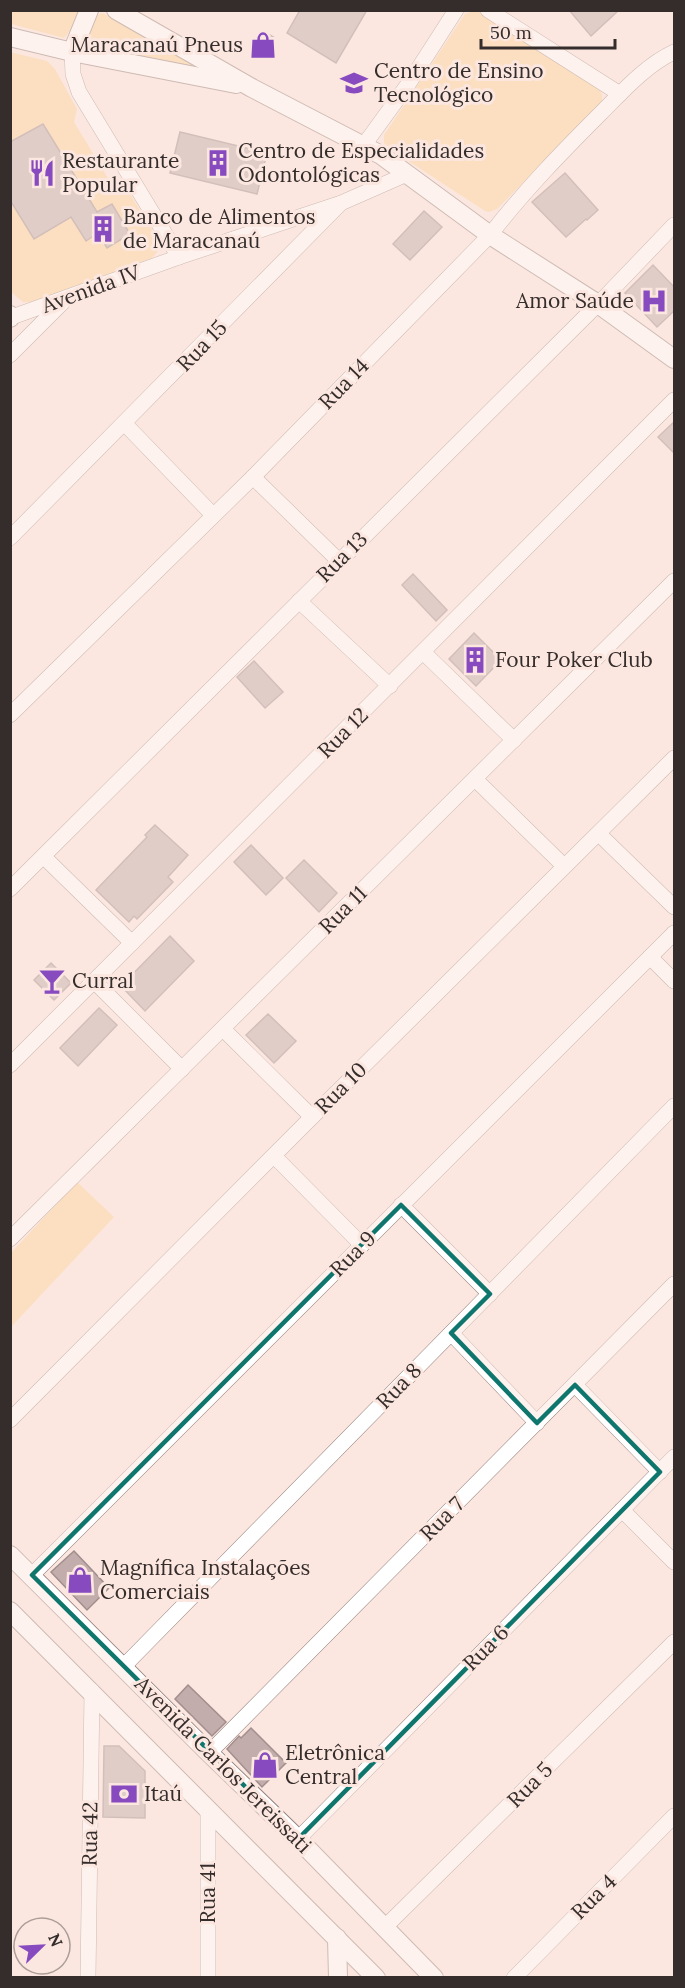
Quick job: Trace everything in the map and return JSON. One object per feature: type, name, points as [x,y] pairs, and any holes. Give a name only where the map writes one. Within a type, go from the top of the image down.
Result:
[{"type":"street","points":[[89,10],[72,52],[73,74],[80,92],[179,257]]},
{"type":"street","points":[[116,10],[252,88],[364,145],[490,235],[598,304],[675,360]]},
{"type":"street","points":[[364,145],[409,83],[456,10]]},
{"type":"street","points":[[488,10],[620,94]]},
{"type":"street","points":[[10,37],[72,52],[252,88]]},
{"type":"street","name":"Rua 14","points":[[10,715],[253,477],[490,235],[543,171],[620,94],[650,67],[675,52]]},
{"type":"street","name":"Rua 15","points":[[10,538],[341,203],[407,174]]},
{"type":"street","name":"Avenida IV","points":[[11,317],[179,257],[341,203]]},
{"type":"street","name":"Rua 13","points":[[10,889],[675,225]]},
{"type":"street","points":[[10,356],[66,298]]},
{"type":"street","name":"Rua 12","points":[[10,1065],[675,400]]},
{"type":"street","points":[[125,424],[213,514]]},
{"type":"street","points":[[253,477],[339,561]]},
{"type":"street","name":"Rua 11","points":[[10,1239],[675,581]]},
{"type":"street","points":[[299,601],[390,686]]},
{"type":"street","points":[[424,653],[514,740]]},
{"type":"street","name":"Rua 10","points":[[10,1420],[675,758]]},
{"type":"street","points":[[475,779],[564,866]]},
{"type":"street","points":[[599,834],[675,907]]},
{"type":"street","points":[[44,857],[132,943]]},
{"type":"street","name":"Rua 9","points":[[32,1575],[675,933]]},
{"type":"street","points":[[650,957],[675,981]]},
{"type":"street","points":[[94,981],[182,1069]]},
{"type":"street","points":[[223,1029],[312,1117]]},
{"type":"street","name":"Rua 8","points":[[123,1667],[675,1106]]},
{"type":"street","points":[[274,1156],[362,1245]]},
{"type":"street","points":[[401,1205],[490,1294]]},
{"type":"street","name":"Rua 7","points":[[209,1753],[675,1284]]},
{"type":"street","points":[[451,1334],[537,1423]]},
{"type":"street","points":[[575,1385],[660,1472]]},
{"type":"street","name":"Rua 6","points":[[298,1839],[675,1457]]},
{"type":"street","points":[[622,1510],[675,1562]]},
{"type":"street","name":"Avenida Carlos Jereissati","points":[[10,1555],[298,1839],[434,1977]]},
{"type":"street","name":"Avenida Carlos Jereissati","points":[[10,1611],[376,1977]]},
{"type":"street","name":"Rua 5","points":[[385,1927],[675,1642]]},
{"type":"street","name":"Rua 42","points":[[88,1977],[92,1691]]},
{"type":"street","name":"Rua 41","points":[[208,1809],[208,1977]]},
{"type":"street","name":"Rua 4","points":[[514,1977],[675,1816]]},
{"type":"street","points":[[337,1938],[338,1977]]},
{"type":"highlighted area","points":[[401,1205],[490,1294],[451,1333],[537,1423],[575,1385],[660,1472],[298,1839],[32,1575]]},
{"type":"shaded area","points":[[10,11],[78,11],[78,22],[64,38],[11,24]]},
{"type":"shaded area","points":[[473,11],[485,12],[599,88],[602,95],[602,104],[497,209],[489,212],[384,143],[384,135],[465,14]]},
{"type":"shaded area","points":[[103,13],[193,64],[192,68],[89,46],[86,38],[95,15]]},
{"type":"shaded area","points":[[10,52],[47,61],[55,69],[77,109],[74,122],[108,178],[124,184],[160,243],[158,251],[152,258],[35,302],[23,302],[11,292]]},
{"type":"shaded area","points":[[77,1182],[114,1217],[11,1327],[10,1254]]},
{"type":"building","points":[[300,10],[367,10],[336,63],[287,33]]},
{"type":"building","points":[[569,10],[619,10],[591,36]]},
{"type":"building","name":"Maracanaú Pneus","points":[[263,31],[275,38],[263,59],[251,52]]},
{"type":"building","name":"Restaurante Popular","points":[[43,124],[97,212],[112,204],[130,234],[107,248],[98,233],[86,241],[71,217],[34,239],[10,200],[10,142]]},
{"type":"building","name":"Centro de Especialidades Odontológicas","points":[[180,132],[267,153],[257,194],[170,173]]},
{"type":"building","points":[[565,173],[598,210],[566,237],[532,202]]},
{"type":"building","points":[[424,211],[442,227],[410,260],[393,244]]},
{"type":"building","name":"Amor Saúde","points":[[653,265],[675,288],[675,310],[657,327],[625,293]]},
{"type":"building","points":[[675,421],[675,454],[658,437]]},
{"type":"building","points":[[413,574],[447,610],[436,621],[402,585]]},
{"type":"building","name":"Four Poker Club","points":[[474,633],[501,660],[476,686],[449,659]]},
{"type":"building","points":[[254,661],[283,692],[265,708],[237,677]]},
{"type":"building","points":[[155,825],[188,855],[168,877],[173,882],[137,919],[134,916],[129,922],[96,890],[147,837],[145,835]]},
{"type":"building","points":[[251,845],[283,878],[266,895],[234,862]]},
{"type":"building","points":[[304,860],[337,893],[319,912],[286,878]]},
{"type":"building","points":[[170,936],[194,961],[145,1011],[121,986]]},
{"type":"building","name":"Curral","points":[[51,963],[71,983],[54,1000],[34,980]]},
{"type":"building","points":[[99,1008],[117,1025],[78,1066],[60,1048]]},
{"type":"building","points":[[268,1014],[296,1041],[274,1063],[246,1035]]},
{"type":"building","name":"Magnífica Instalações Comerciais","points":[[74,1551],[109,1588],[87,1610],[51,1572]]},
{"type":"building","points":[[188,1685],[226,1722],[212,1736],[175,1699]]},
{"type":"building","points":[[251,1728],[286,1763],[262,1787],[227,1749],[239,1736],[241,1738]]},
{"type":"building","name":"Itaú","points":[[104,1746],[119,1746],[145,1771],[145,1818],[103,1817]]},
{"type":"place","name":"Maracanaú Pneus","points":[[263,45]]},
{"type":"place","name":"Centro de Ensino Tecnológico","points":[[354,83]]},
{"type":"place","name":"Centro de Especialidades Odontológicas","points":[[218,163]]},
{"type":"place","name":"Restaurante Popular","points":[[42,173]]},
{"type":"place","name":"Banco de Alimentos de Maracanaú","points":[[103,229]]},
{"type":"place","name":"Amor Saúde","points":[[654,301]]},
{"type":"place","name":"Four Poker Club","points":[[475,660]]},
{"type":"place","name":"Curral","points":[[52,981]]},
{"type":"place","name":"Magnífica Instalações Comerciais","points":[[80,1580]]},
{"type":"place","name":"Eletrônica Central","points":[[265,1765]]},
{"type":"place","name":"Itaú","points":[[124,1794]]}]
